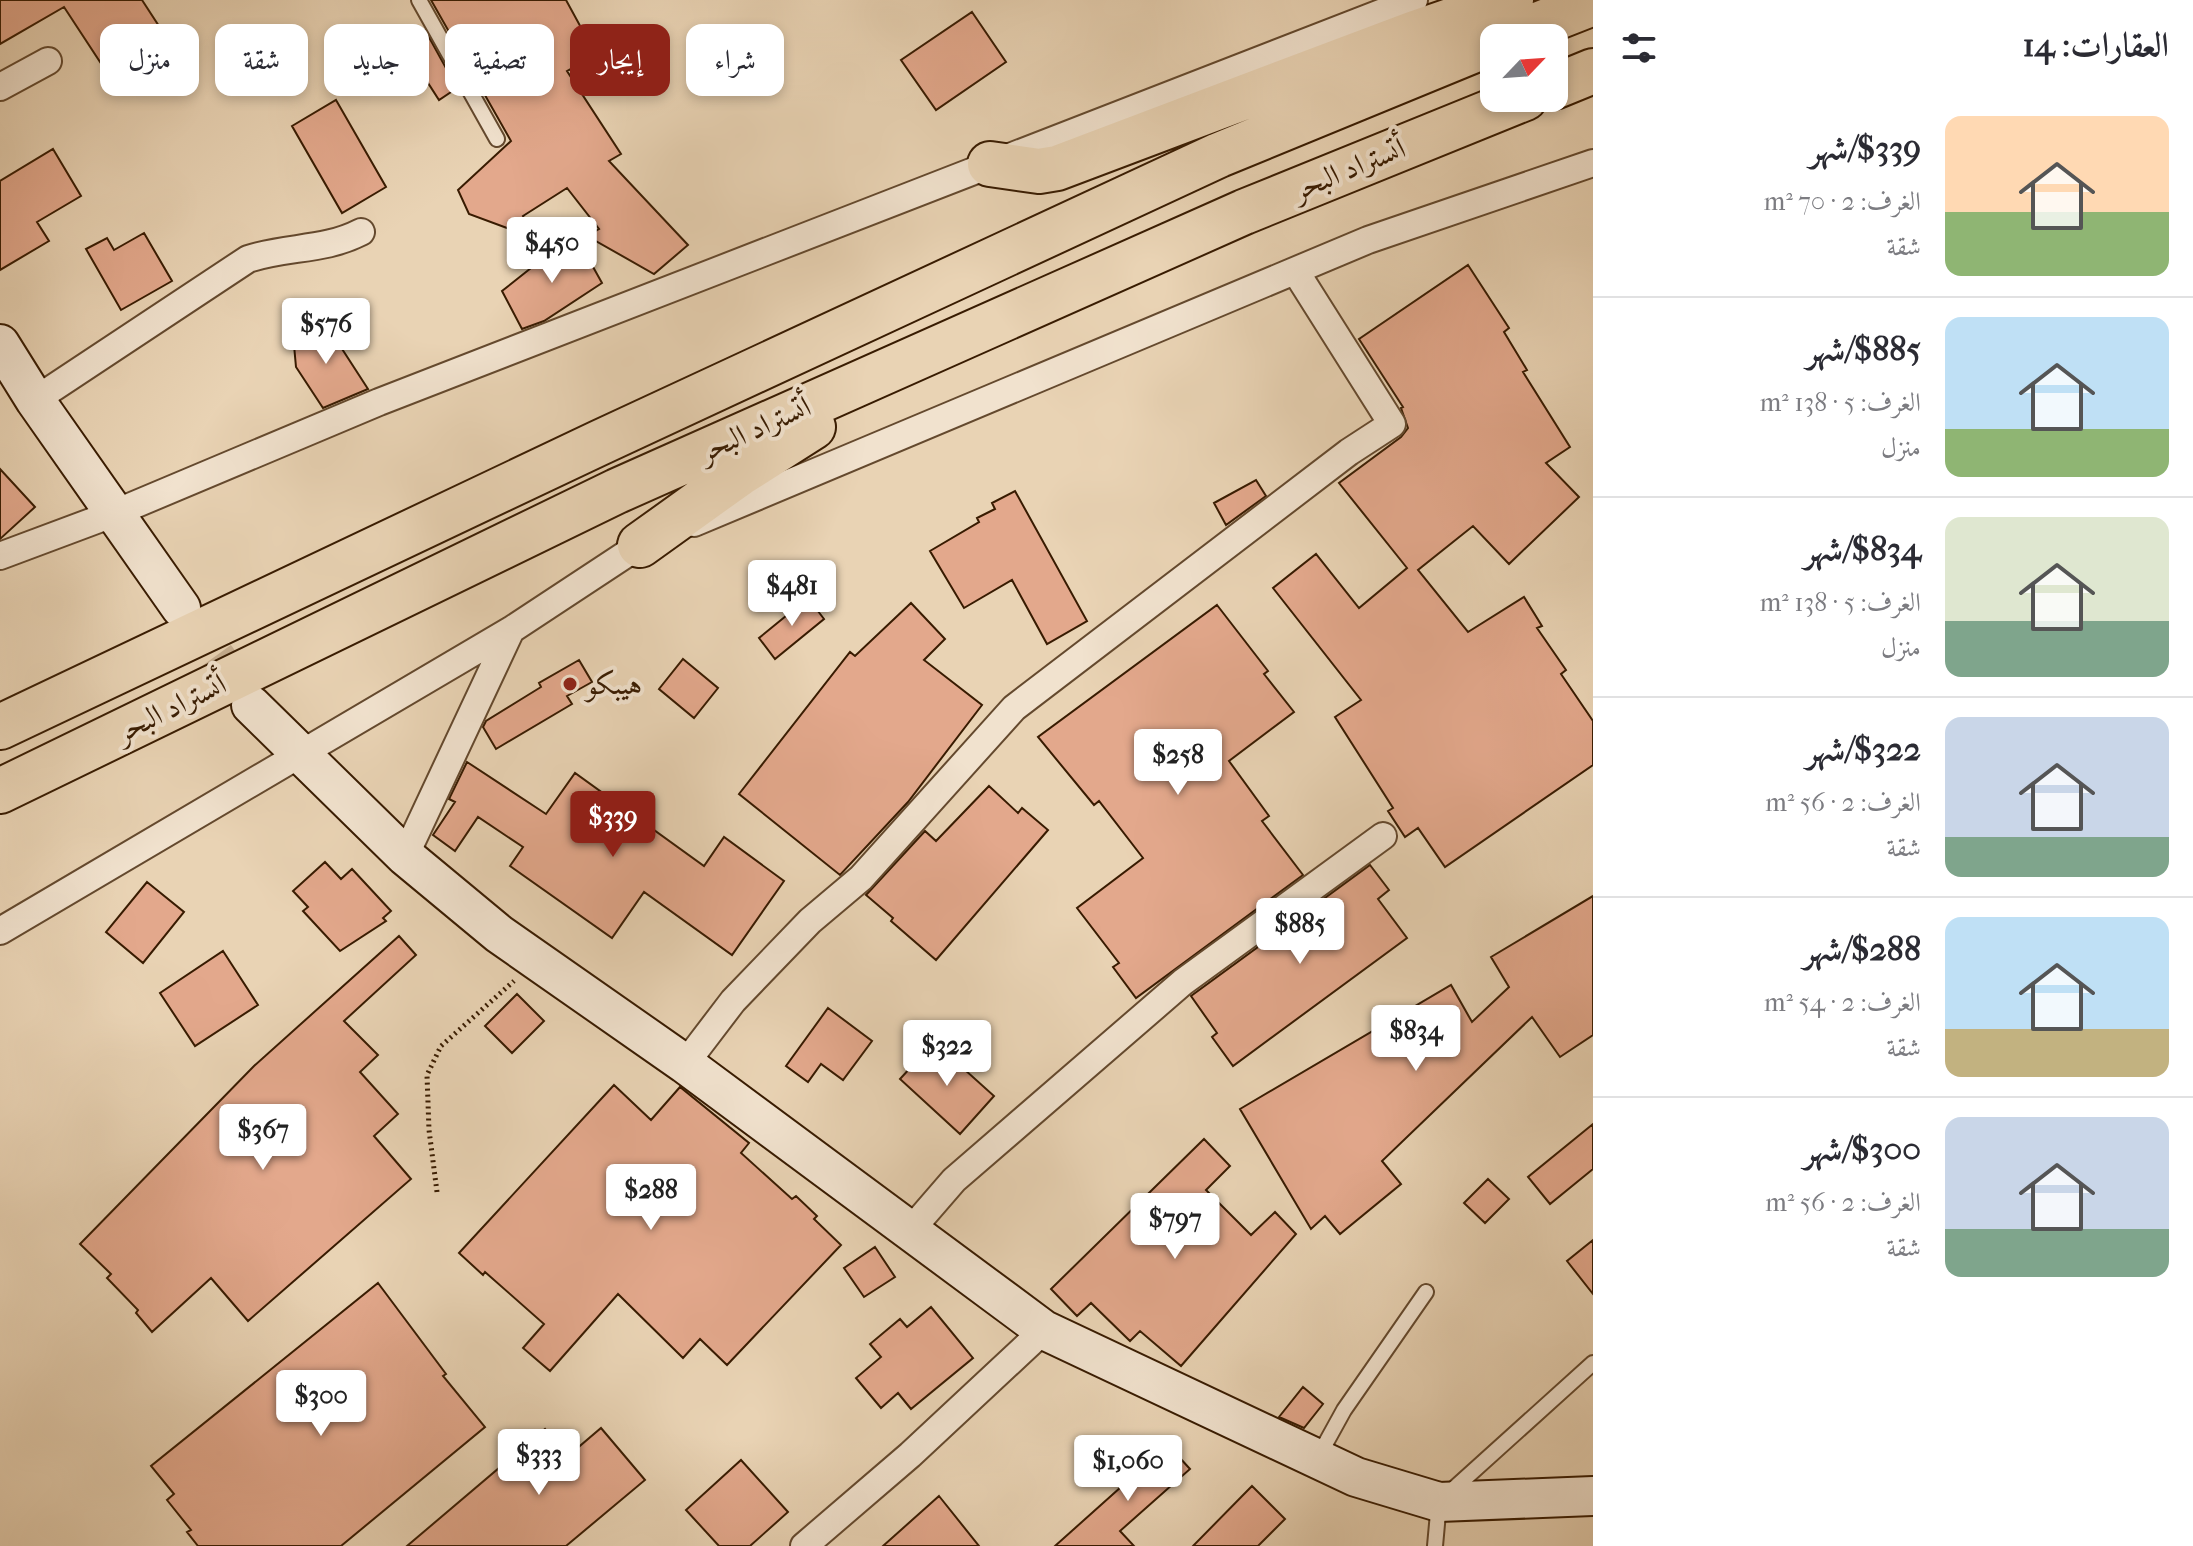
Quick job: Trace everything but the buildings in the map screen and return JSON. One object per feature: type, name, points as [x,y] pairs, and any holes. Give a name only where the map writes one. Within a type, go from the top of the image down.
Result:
[{"type":"highway","points":[[990,164],[1039,171],[1057,168],[1412,34],[1511,0]]},
{"type":"highway","points":[[1540,24],[1593,3]]},
{"type":"highway","name":"أتستراد البحر","points":[[0,727],[1190,168],[1480,47]]},
{"type":"highway","points":[[1568,81],[1593,71]]},
{"type":"highway","name":"أتستراد البحر","points":[[0,791],[617,491],[1244,212],[1490,112]]},
{"type":"highway","points":[[640,545],[739,474],[938,347]]},
{"type":"main road","points":[[0,344],[35,400],[181,608]]},
{"type":"main road","points":[[251,705],[405,856],[533,959],[685,1064],[1044,1330],[1356,1477],[1439,1502],[1593,1496]]},
{"type":"street","points":[[0,556],[115,513],[379,402],[1414,0]]},
{"type":"street","points":[[0,87],[48,61]]},
{"type":"street","points":[[0,931],[511,630],[640,545],[1368,240],[1593,163]]},
{"type":"street","points":[[35,400],[248,259],[275,250],[341,242],[361,232]]},
{"type":"street","points":[[685,1064],[733,1001],[810,921],[861,878],[1014,708],[1349,452],[1392,424],[1296,272]]},
{"type":"street","points":[[405,856],[511,630]]},
{"type":"street","points":[[909,1232],[954,1180],[1183,982],[1383,836]]},
{"type":"street","points":[[804,1546],[910,1455],[1044,1330]]},
{"type":"lane","points":[[419,0],[497,139]]},
{"type":"lane","points":[[1317,1460],[1344,1410],[1426,1292]]},
{"type":"lane","points":[[1435,1546],[1439,1502],[1593,1363]]},
{"type":"path","points":[[437,1192],[429,1130],[427,1075],[441,1046],[509,987],[533,959]]},
{"type":"tunnel","points":[[182,610],[249,702]]},
{"type":"place","name":"هيبكو","points":[[570,684]]}]
